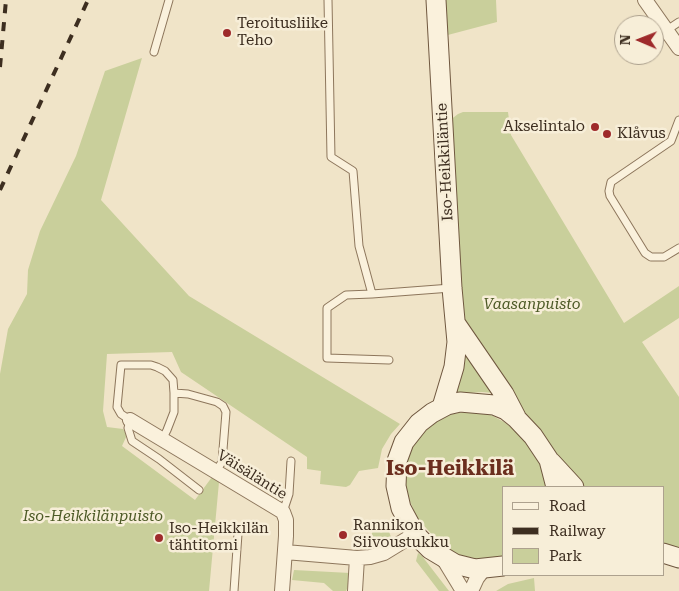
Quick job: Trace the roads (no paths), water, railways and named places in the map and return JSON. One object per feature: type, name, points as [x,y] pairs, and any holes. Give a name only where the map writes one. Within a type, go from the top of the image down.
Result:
[{"type":"street","name":"Iso-Heikkiläntie","points":[[436,0],[452,288],[456,324],[454,367],[442,408]]},
{"type":"street","points":[[645,0],[679,48]]},
{"type":"street","name":"Iso-Heikkiläntie","points":[[456,324],[504,394],[516,418]]},
{"type":"street","points":[[502,566],[484,569],[467,567],[443,558],[430,549],[415,534],[403,514],[397,494],[395,477],[397,461],[404,442],[411,431],[426,418],[452,403],[478,402],[500,408],[516,418],[533,436],[549,460],[573,486]]},
{"type":"street","name":"Väisäläntie","points":[[130,420],[282,512],[286,520],[286,552],[282,591]]},
{"type":"street","points":[[549,460],[556,486]]},
{"type":"street","points":[[286,552],[358,558],[384,553],[415,534]]},
{"type":"street","points":[[664,553],[679,558]]},
{"type":"street","points":[[355,591],[358,558]]},
{"type":"street","points":[[443,558],[463,591]]},
{"type":"street","points":[[471,591],[484,569]]},
{"type":"lane","points":[[154,52],[169,0]]},
{"type":"lane","points":[[328,0],[331,157],[354,171],[359,246],[372,294]]},
{"type":"lane","points":[[666,30],[679,22]]},
{"type":"lane","points":[[679,120],[671,141],[611,182],[609,190],[610,196],[645,253],[651,257],[664,257],[679,248]]},
{"type":"lane","points":[[389,360],[327,358],[327,308],[346,295],[452,288]]},
{"type":"lane","points":[[162,440],[174,412],[173,380],[165,371],[150,365],[121,365],[117,407],[121,414],[130,420],[128,428],[132,441],[199,490]]},
{"type":"lane","points":[[174,393],[188,394],[217,402],[223,406],[226,412],[222,462],[216,471]]},
{"type":"lane","points":[[282,512],[289,494],[291,461]]},
{"type":"lane","points":[[234,591],[238,534]]},
{"type":"railway","points":[[0,67],[6,0]]},
{"type":"railway","points":[[0,190],[88,0]]},
{"type":"place","name":"Teroitusliike Teho","points":[[227,33]]},
{"type":"place","name":"Akselintalo","points":[[595,127]]},
{"type":"place","name":"Klåvus","points":[[607,134]]},
{"type":"place","name":"Rannikon Siivoustukku","points":[[343,535]]},
{"type":"place","name":"Iso-Heikkilän tähtitorni","points":[[159,538]]},
{"type":"district","name":"Iso-Heikkilä","points":[[450,469]]},
{"type":"park label","name":"Vaasanpuisto","points":[[532,305]]},
{"type":"park label","name":"Iso-Heikkilänpuisto","points":[[93,517]]}]
